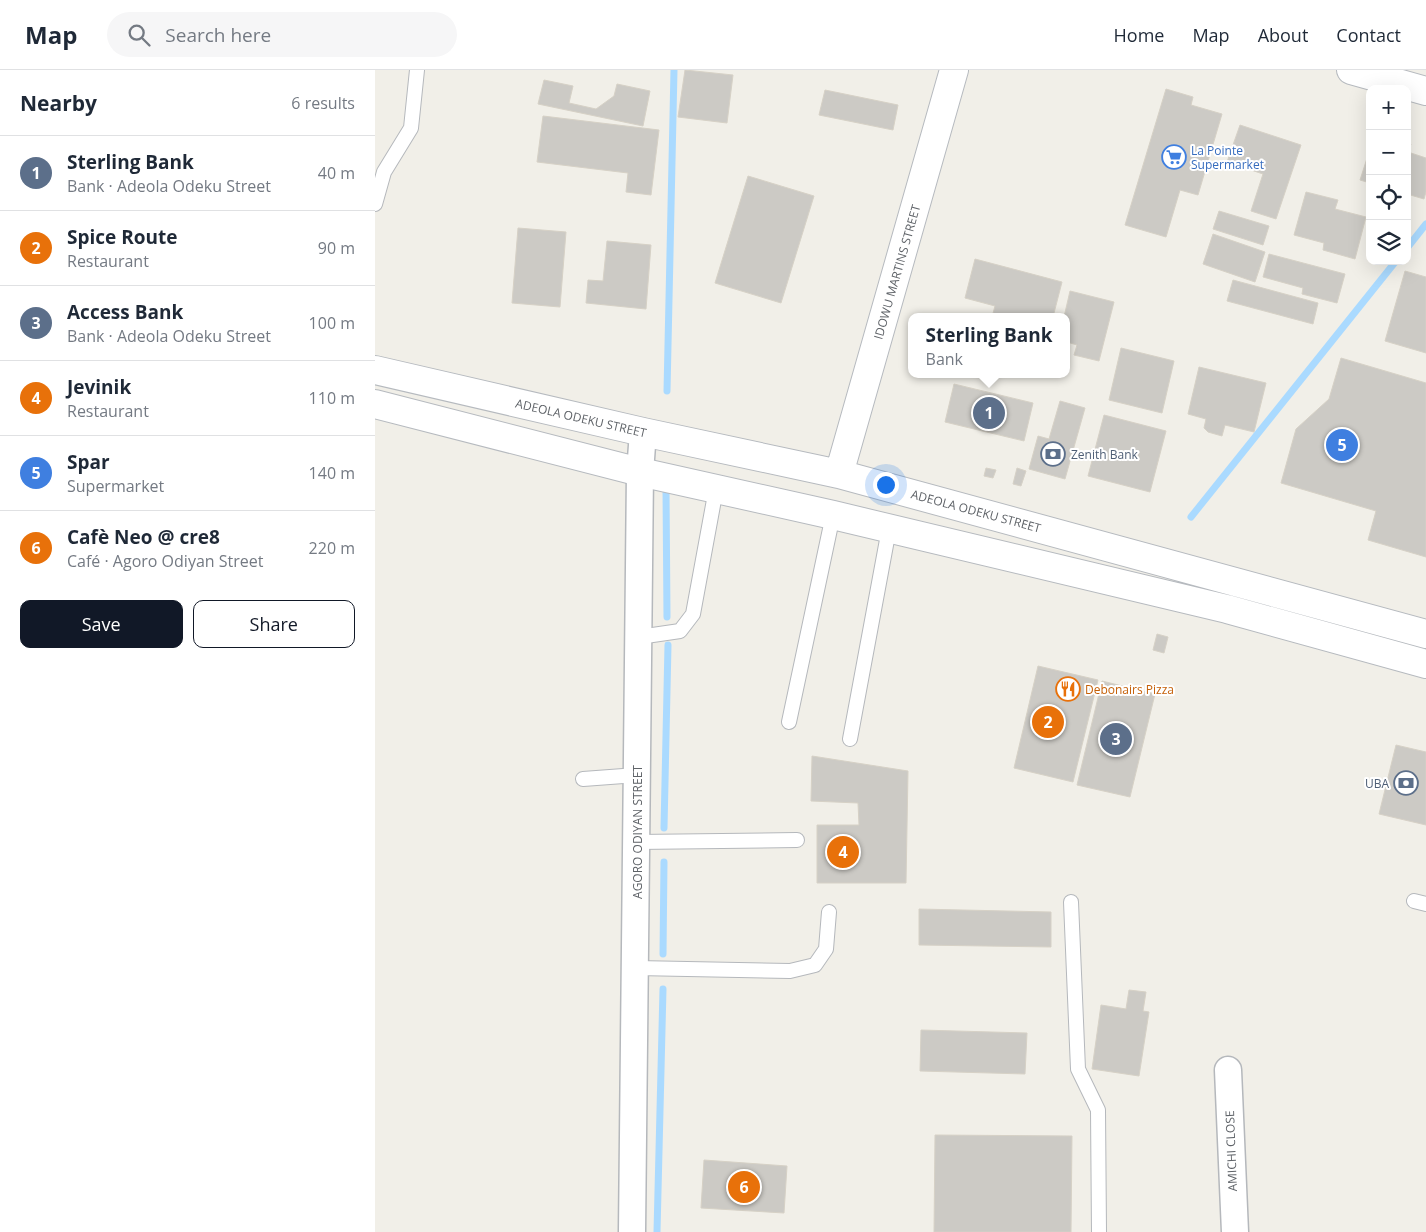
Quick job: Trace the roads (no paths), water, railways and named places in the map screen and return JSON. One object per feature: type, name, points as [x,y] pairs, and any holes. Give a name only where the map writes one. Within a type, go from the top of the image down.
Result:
[{"type":"main road","name":"IDOWU MARTINS STREET","points":[[839,474],[954,70]]},
{"type":"main road","points":[[1351,70],[1426,91]]},
{"type":"main road","name":"ADEOLA ODEKU STREET","points":[[375,370],[643,432],[839,474],[1234,580],[1414,646]]},
{"type":"main road","name":"ADEOLA ODEKU STREET","points":[[375,404],[640,472],[833,515],[1227,609],[1414,646]]},
{"type":"street","name":"AGORO ODIYAN STREET","points":[[632,1232],[640,472],[643,432]]},
{"type":"street","name":"AMICHI CLOSE","points":[[1228,1070],[1235,1232]]},
{"type":"lane","points":[[375,204],[379,172],[411,128],[417,70]]},
{"type":"lane","points":[[639,636],[680,631],[693,614],[716,489]]},
{"type":"lane","points":[[789,722],[833,515]]},
{"type":"lane","points":[[850,738],[889,529]]},
{"type":"lane","points":[[1227,609],[1234,580]]},
{"type":"lane","points":[[583,779],[637,775]]},
{"type":"lane","points":[[637,842],[797,840]]},
{"type":"lane","points":[[1071,902],[1078,1069],[1098,1110],[1099,1232]]},
{"type":"lane","points":[[636,968],[790,971],[815,965],[826,949],[829,912]]},
{"type":"waterway","points":[[667,391],[674,70]]},
{"type":"waterway","points":[[1411,243],[1426,224]]},
{"type":"waterway","points":[[1191,517],[1393,265]]},
{"type":"waterway","points":[[666,489],[667,617]]},
{"type":"waterway","points":[[664,828],[668,645]]},
{"type":"waterway","points":[[663,954],[664,862]]},
{"type":"waterway","points":[[657,1232],[663,989]]},
{"type":"place","name":"La Pointe Supermarket","points":[[1174,157]]},
{"type":"place","name":"Sterling Bank","points":[[989,413]]},
{"type":"place","name":"Spar","points":[[1342,445]]},
{"type":"place","name":"Zenith Bank","points":[[1053,454]]},
{"type":"place","name":"Debonairs Pizza","points":[[1068,689]]},
{"type":"place","name":"Spice Route","points":[[1048,722]]},
{"type":"place","name":"Access Bank","points":[[1116,739]]},
{"type":"place","name":"UBA","points":[[1406,783]]},
{"type":"place","name":"Jevinik","points":[[843,852]]},
{"type":"place","name":"Cafè Neo @ cre8","points":[[744,1187]]}]
